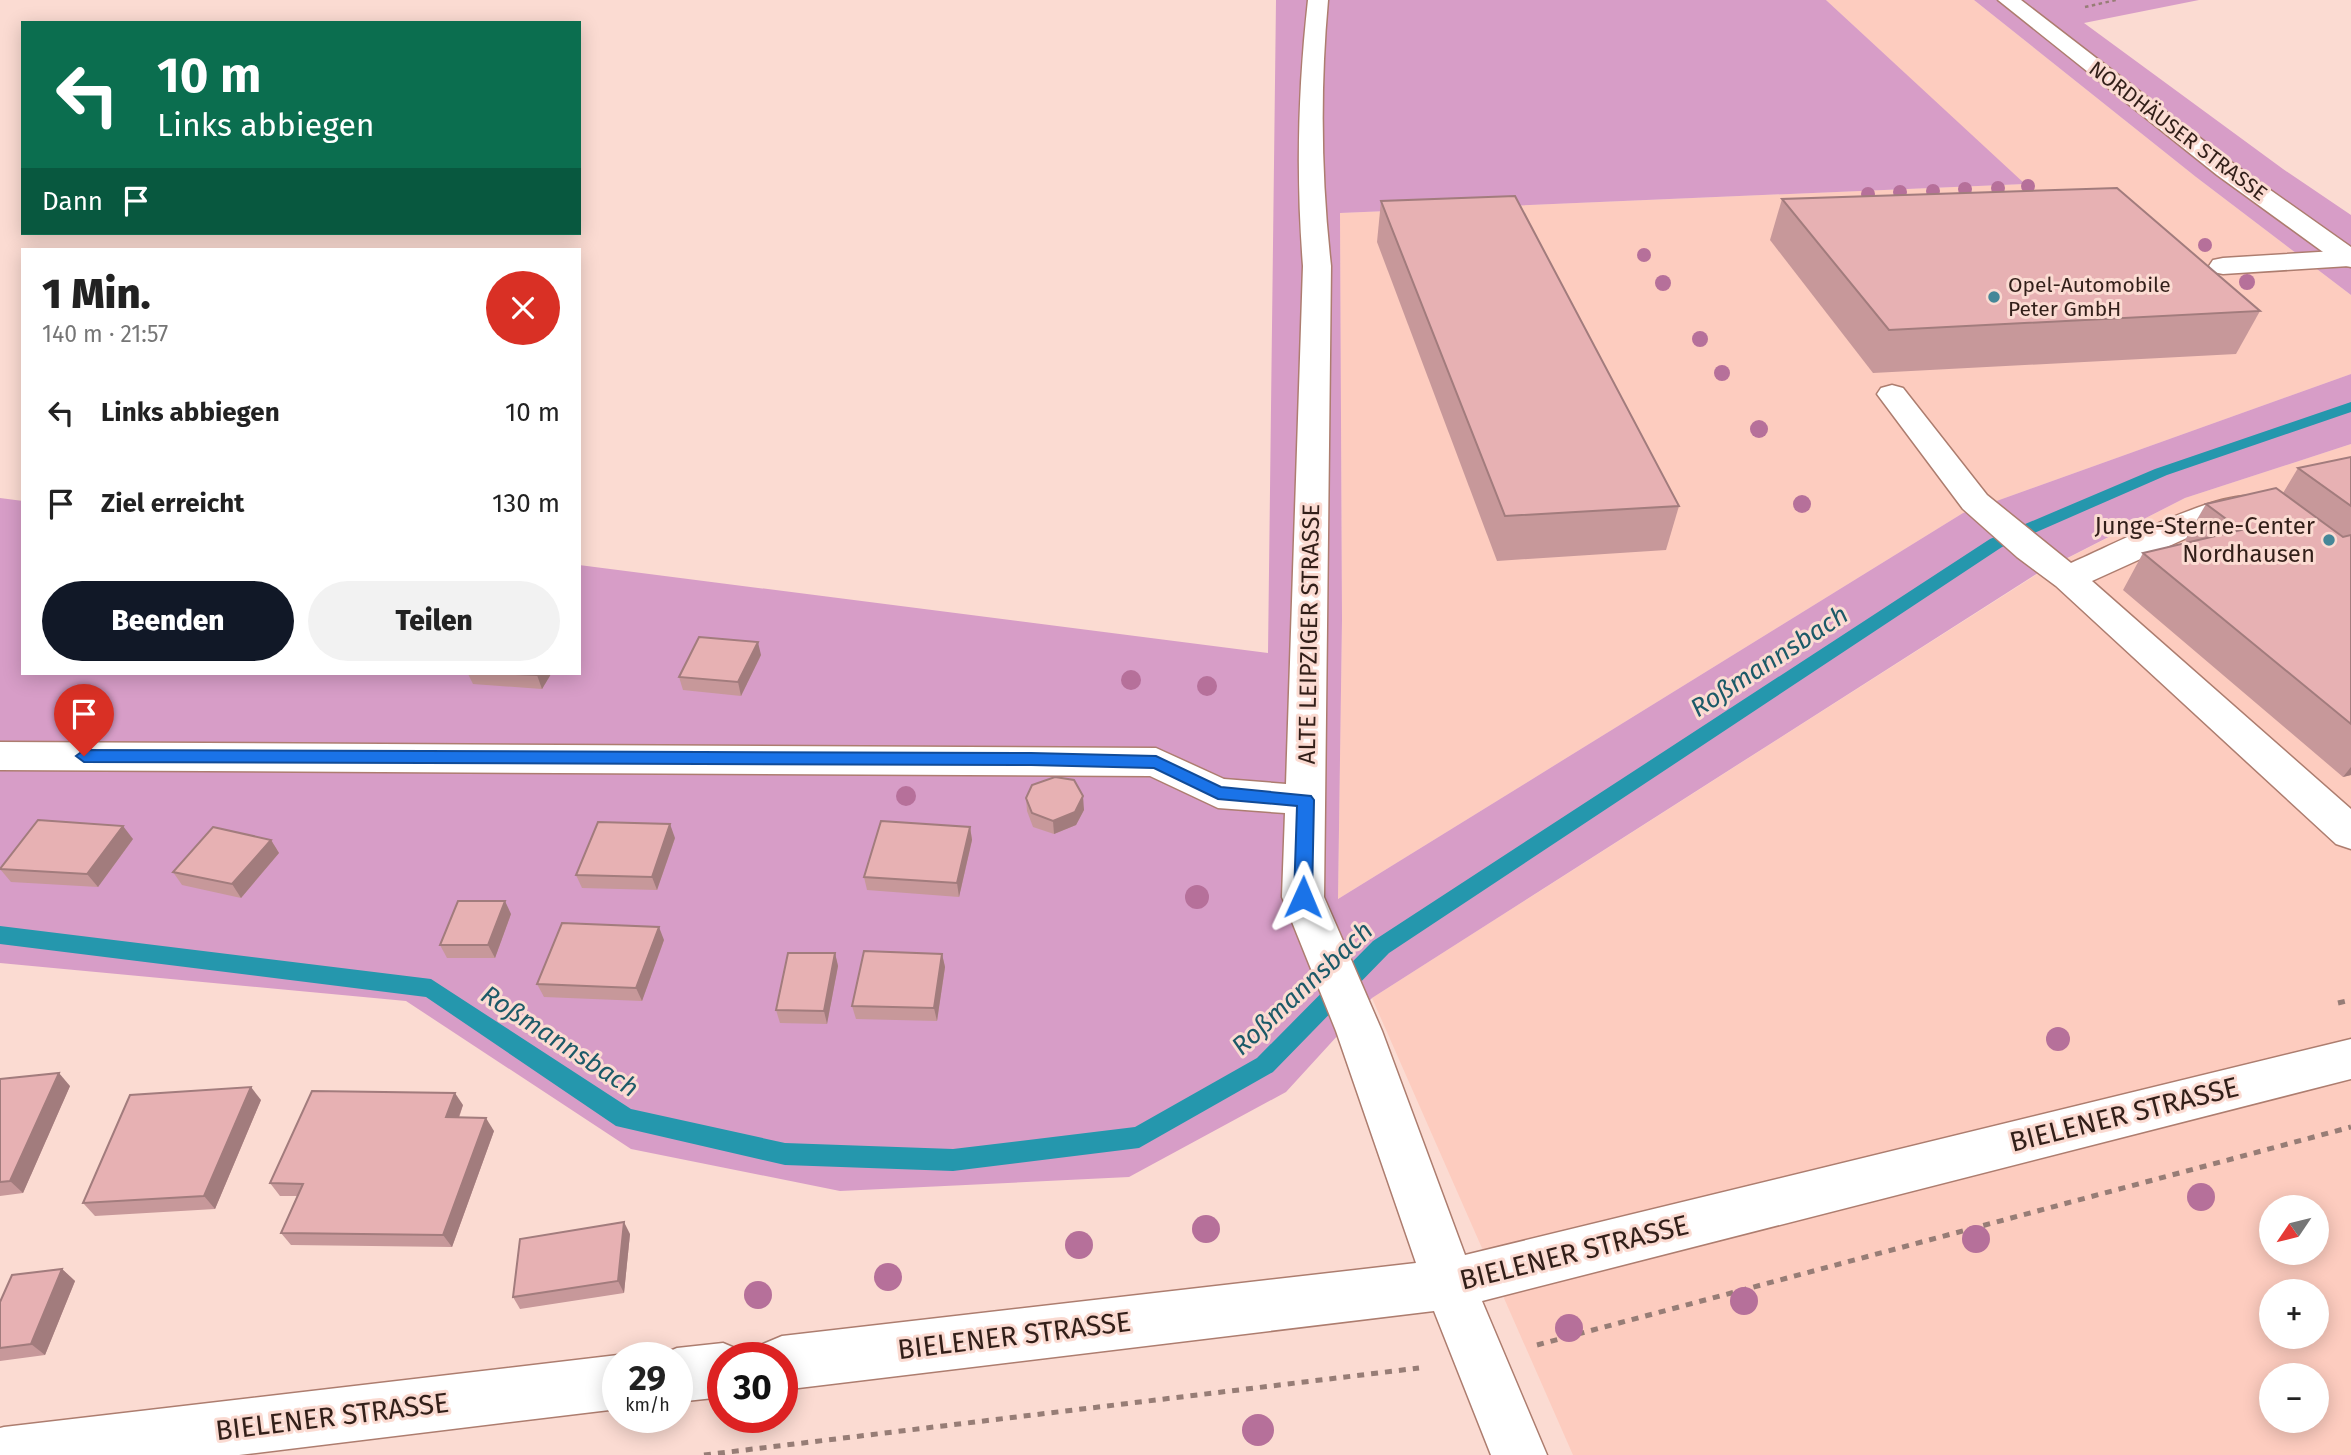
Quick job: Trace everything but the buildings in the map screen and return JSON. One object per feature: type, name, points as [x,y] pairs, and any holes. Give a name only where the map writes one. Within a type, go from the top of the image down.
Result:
[{"type":"street","name":"ALTE LEIPZIGER STRASSE","points":[[1318,0],[1310,79],[1311,205],[1317,266],[1303,897],[1359,1031],[1449,1284],[1519,1455]]},
{"type":"street","name":"NORDHÄUSER STRASSE","points":[[2008,0],[2226,170],[2350,258]]},
{"type":"street","points":[[2223,266],[2350,258]]},
{"type":"street","points":[[1892,394],[1975,502],[2029,549],[2068,578],[2351,833]]},
{"type":"street","points":[[2068,578],[2222,509],[2274,497]]},
{"type":"street","points":[[0,756],[1031,759],[1156,762],[1218,793],[1305,800]]},
{"type":"street","name":"BIELENER STRASSE","points":[[798,1361],[1449,1284],[2351,1059]]},
{"type":"street","name":"BIELENER STRASSE","points":[[4,1455],[602,1384]]},
{"type":"path","points":[[704,1455],[1481,1361],[2351,1127]]},
{"type":"shaded area","points":[[1276,0],[1826,0],[2025,184],[1340,213],[1342,620],[1338,899],[1963,513],[2351,374],[2351,444],[2185,498],[2038,573],[1372,998],[1286,1092],[1129,1177],[840,1191],[631,1149],[406,1001],[0,963],[0,498],[21,501],[21,675],[581,675],[581,565],[1268,653]]},
{"type":"shaded area","points":[[1826,0],[1974,0],[2196,177],[2351,295],[2351,374],[1963,513],[1338,899],[1342,620],[1340,213],[2024,184]]},
{"type":"shaded area","points":[[1974,0],[2199,0],[2084,23],[2283,169],[2351,215],[2351,295],[2196,177]]},
{"type":"shaded area","points":[[2351,444],[2351,1455],[1573,1455],[1372,998],[2039,573],[2185,498]]},
{"type":"waterway","name":"Roßmannsbach","points":[[0,935],[431,988],[625,1118],[785,1154],[953,1160],[1139,1137],[1265,1065],[1381,947],[1996,543],[2161,472],[2351,407]]},
{"type":"place","name":"Opel-Automobile Peter GmbH","points":[[1994,297]]},
{"type":"place","name":"Junge-Sterne-Center Nordhausen","points":[[2329,540]]},
{"type":"route","points":[[84,756],[1031,759],[1156,762],[1218,793],[1305,800],[1303,897]]}]
